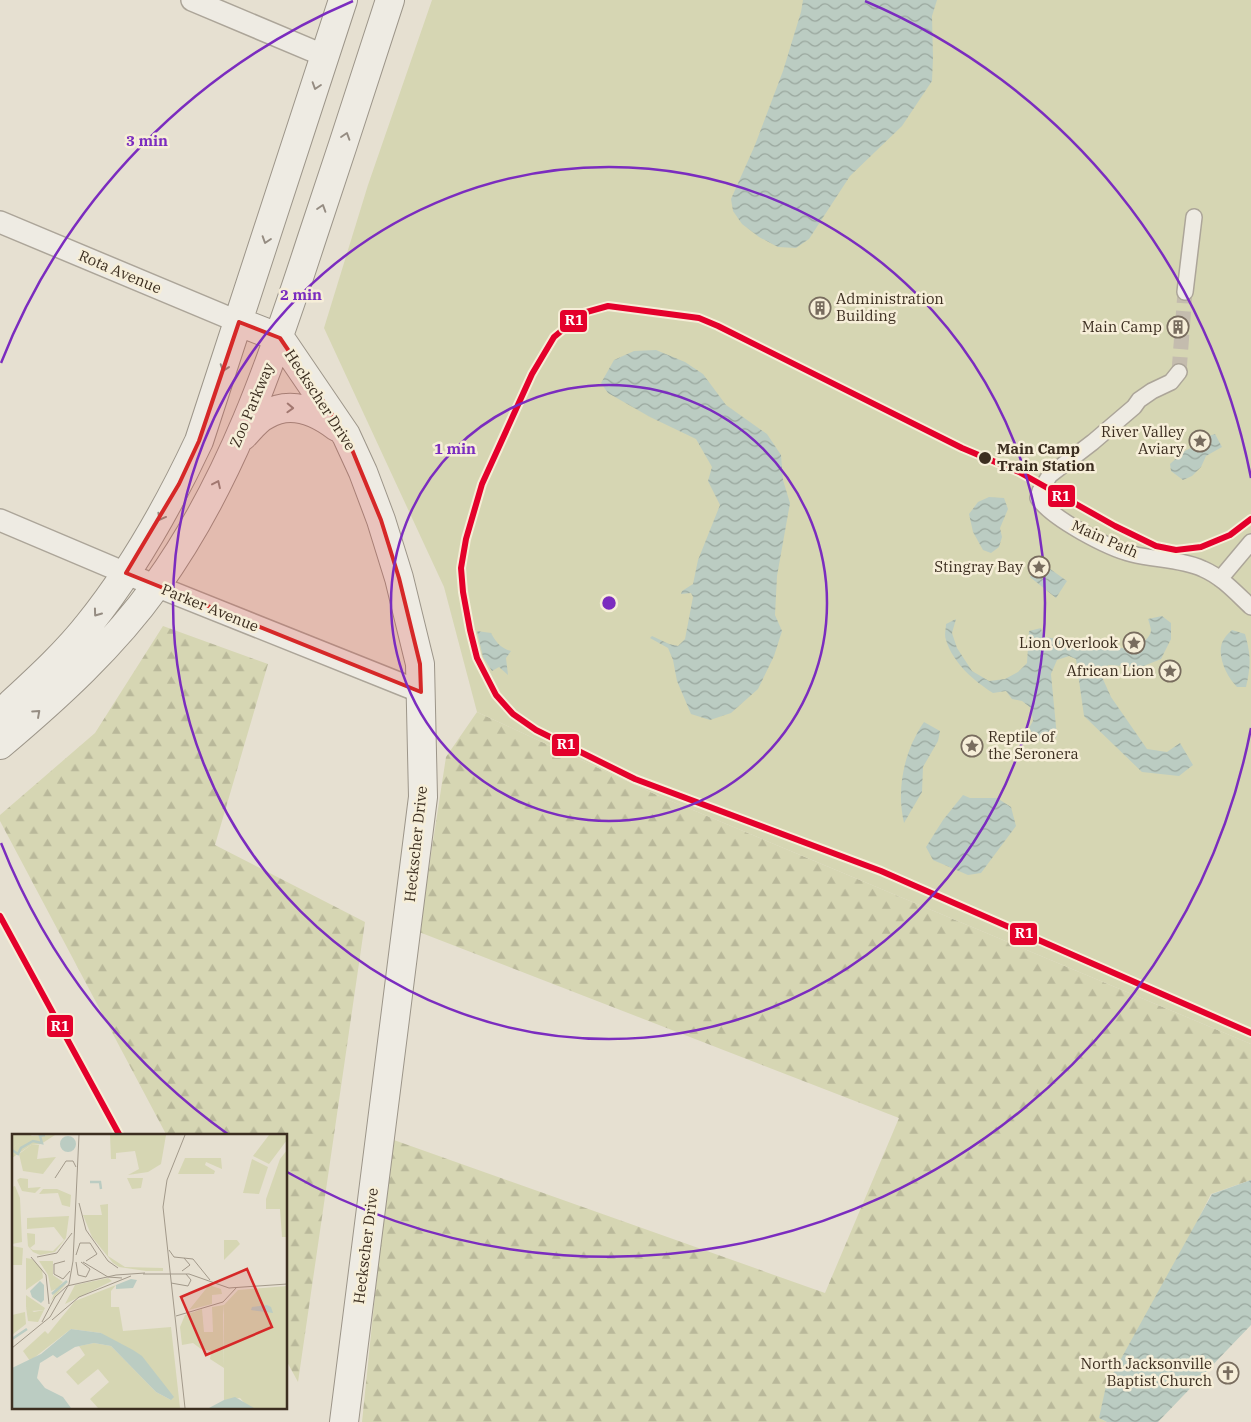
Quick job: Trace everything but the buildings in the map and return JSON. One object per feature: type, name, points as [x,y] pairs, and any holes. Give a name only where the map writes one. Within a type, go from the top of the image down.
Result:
[{"type":"main road","points":[[0,714],[68,649],[89,624],[126,573],[165,510],[200,441],[344,0]]},
{"type":"main road","name":"Zoo Parkway","points":[[0,745],[79,676],[119,632],[156,586],[192,531],[213,493],[251,410],[280,338],[390,0]]},
{"type":"main road","name":"Heckscher Drive","points":[[239,322],[280,338],[346,435],[363,472],[381,520],[399,578],[420,664],[423,797],[344,1422]]},
{"type":"main road","points":[[236,442],[264,415],[285,406],[304,409],[324,417],[346,435]]},
{"type":"street","points":[[192,0],[325,56]]},
{"type":"street","points":[[1185,292],[1194,217]]},
{"type":"street","name":"Rota Avenue","points":[[0,222],[239,322]]},
{"type":"street","name":"Main Path","points":[[1179,372],[1171,382],[1139,400],[1134,407],[1093,442],[1050,475],[1038,498],[1055,516],[1130,554],[1202,568],[1220,579],[1251,607]]},
{"type":"street","name":"Parker Avenue","points":[[0,520],[156,586],[422,692]]},
{"type":"street","points":[[1220,579],[1251,542]]},
{"type":"highlighted area","points":[[239,322],[280,338],[346,435],[381,520],[399,578],[420,664],[421,692],[126,573],[179,484],[199,441]]},
{"type":"green space","points":[[432,0],[1251,0],[1251,1044],[657,795],[477,712],[444,587],[324,328],[368,185]]},
{"type":"green space","points":[[163,626],[268,664],[215,845],[365,922],[298,1382],[288,1364],[288,1134],[166,1134],[0,821],[0,815],[95,733]]},
{"type":"green space","points":[[477,712],[657,795],[1251,1044],[1251,1180],[1211,1194],[1099,1418],[1107,1422],[362,1422],[391,1139],[825,1293],[899,1118],[419,932],[446,757]]},
{"type":"water","points":[[803,0],[937,0],[932,16],[932,81],[902,126],[850,176],[809,239],[796,248],[778,247],[759,237],[742,224],[733,211],[731,199],[755,145],[783,71]]},
{"type":"water","points":[[656,350],[685,362],[703,374],[726,405],[767,434],[781,455],[783,480],[790,503],[777,576],[775,615],[782,631],[774,656],[758,689],[731,713],[710,720],[691,714],[677,681],[673,660],[668,648],[650,638],[652,636],[678,646],[685,639],[693,597],[691,593],[681,594],[682,591],[693,584],[698,560],[720,505],[708,481],[712,467],[696,439],[650,417],[608,393],[601,383],[614,360],[634,351]]},
{"type":"water","points":[[1215,434],[1222,447],[1206,456],[1201,467],[1192,476],[1183,480],[1171,471],[1170,464],[1181,454],[1188,449],[1202,447],[1206,437]]},
{"type":"water","points":[[989,497],[1004,498],[1008,509],[1000,528],[1002,537],[999,547],[991,553],[983,550],[973,532],[969,514],[978,502]]},
{"type":"water","points":[[1039,561],[1067,581],[1056,598],[1030,577]]},
{"type":"water","points":[[1162,616],[1171,623],[1171,639],[1161,659],[1141,667],[1108,665],[1102,677],[1111,697],[1147,749],[1167,752],[1180,743],[1193,765],[1179,776],[1142,772],[1084,716],[1076,659],[1069,656],[1057,660],[1051,674],[1057,737],[1045,741],[1037,740],[1029,728],[1033,721],[1031,708],[1022,701],[1012,699],[1006,691],[993,693],[979,683],[959,664],[949,648],[945,636],[946,624],[956,619],[952,633],[957,648],[972,671],[989,681],[1005,679],[1018,672],[1027,663],[1029,631],[1041,628],[1043,637],[1086,642],[1096,640],[1125,649],[1137,645],[1150,635],[1148,619]]},
{"type":"water","points":[[1232,630],[1245,634],[1247,641],[1250,660],[1246,687],[1237,687],[1226,671],[1221,657],[1222,645]]},
{"type":"water","points":[[477,631],[491,633],[499,644],[511,651],[506,658],[508,675],[499,667],[492,671],[483,657]]},
{"type":"water","points":[[924,722],[940,731],[938,741],[923,767],[922,792],[904,823],[901,797],[904,771],[911,745]]},
{"type":"water","points":[[963,795],[970,798],[997,798],[1011,807],[1016,826],[981,873],[968,875],[933,860],[926,847],[943,820]]},
{"type":"water","points":[[1251,1180],[1251,1325],[1158,1422],[1107,1422],[1099,1418],[1106,1386],[1212,1194]]},
{"type":"tunnel","points":[[1179,372],[1185,292]]},
{"type":"transit line","name":"R1","points":[[1251,519],[1230,535],[1201,547],[1176,550],[1156,546],[1115,526],[1019,472],[962,448],[718,326],[699,318],[608,306],[583,313],[554,337],[532,374],[482,484],[466,539],[461,568],[463,592],[477,658],[496,695],[513,714],[536,730],[635,779],[881,871],[1251,1033]]},
{"type":"transit line","name":"R1","points":[[0,916],[119,1134]]},
{"type":"place","name":"Administration Building","points":[[820,308]]},
{"type":"place","name":"Main Camp","points":[[1178,327]]},
{"type":"place","name":"River Valley Aviary","points":[[1200,441]]},
{"type":"place","name":"Main Camp Train Station","points":[[985,458]]},
{"type":"place","name":"Stingray Bay","points":[[1039,567]]},
{"type":"place","name":"Lion Overlook","points":[[1134,643]]},
{"type":"place","name":"African Lion","points":[[1170,671]]},
{"type":"place","name":"Reptile of the Seronera","points":[[972,746]]},
{"type":"place","name":"North Jacksonville Baptist Church","points":[[1228,1373]]}]
